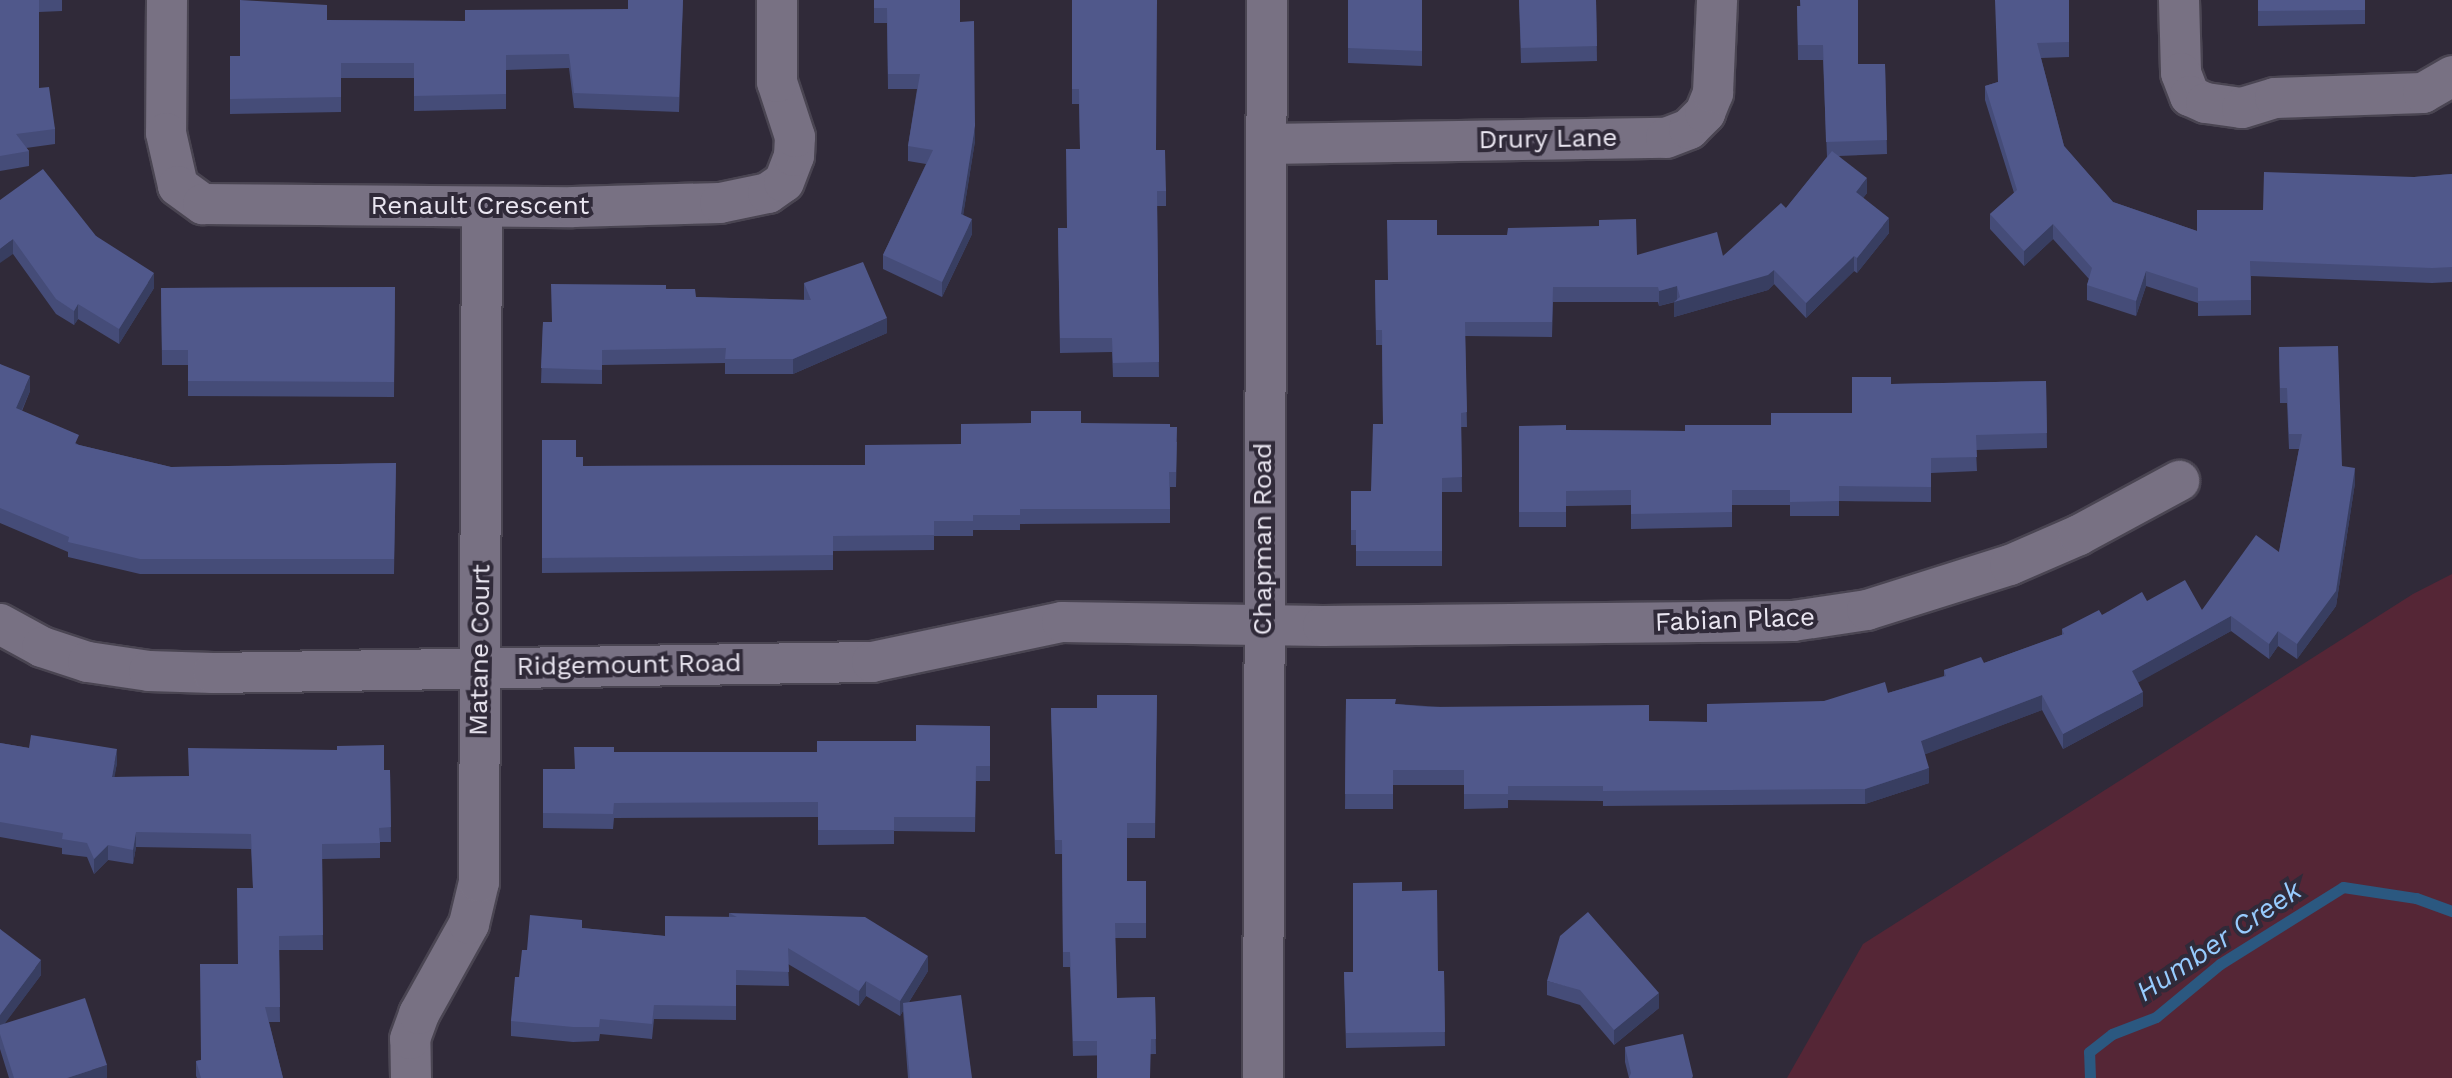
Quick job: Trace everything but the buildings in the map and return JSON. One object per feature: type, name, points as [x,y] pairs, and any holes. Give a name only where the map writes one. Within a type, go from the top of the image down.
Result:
[{"type":"street","name":"Renault Crescent","points":[[167,0],[166,133],[178,186],[203,204],[482,207],[720,203],[768,193],[784,182],[794,156],[791,116],[777,82],[777,0]]},
{"type":"street","name":"Chapman Road","points":[[1263,1078],[1267,0]]},
{"type":"street","name":"Drury Lane","points":[[1267,144],[1666,138],[1689,129],[1705,113],[1713,93],[1717,0]]},
{"type":"street","points":[[2179,0],[2181,73],[2190,96],[2206,103],[2242,108],[2275,98],[2423,93],[2452,76]]},
{"type":"street","name":"Matane Court","points":[[411,1078],[410,1039],[414,1026],[469,924],[479,882],[482,207]]},
{"type":"street","name":"Fabian Place","points":[[1263,623],[1642,623],[1831,617],[1867,610],[2010,565],[2079,535],[2179,481]]},
{"type":"street","name":"Ridgemount Road","points":[[0,624],[42,647],[88,662],[149,671],[872,662],[1062,622],[1263,623]]},
{"type":"shaded area","points":[[2452,574],[2452,1078],[1787,1078],[1863,944],[2413,594]]},
{"type":"waterway","name":"Humber Creek","points":[[2090,1078],[2089,1052],[2112,1034],[2156,1017],[2220,964],[2343,887],[2416,898],[2452,911]]}]
